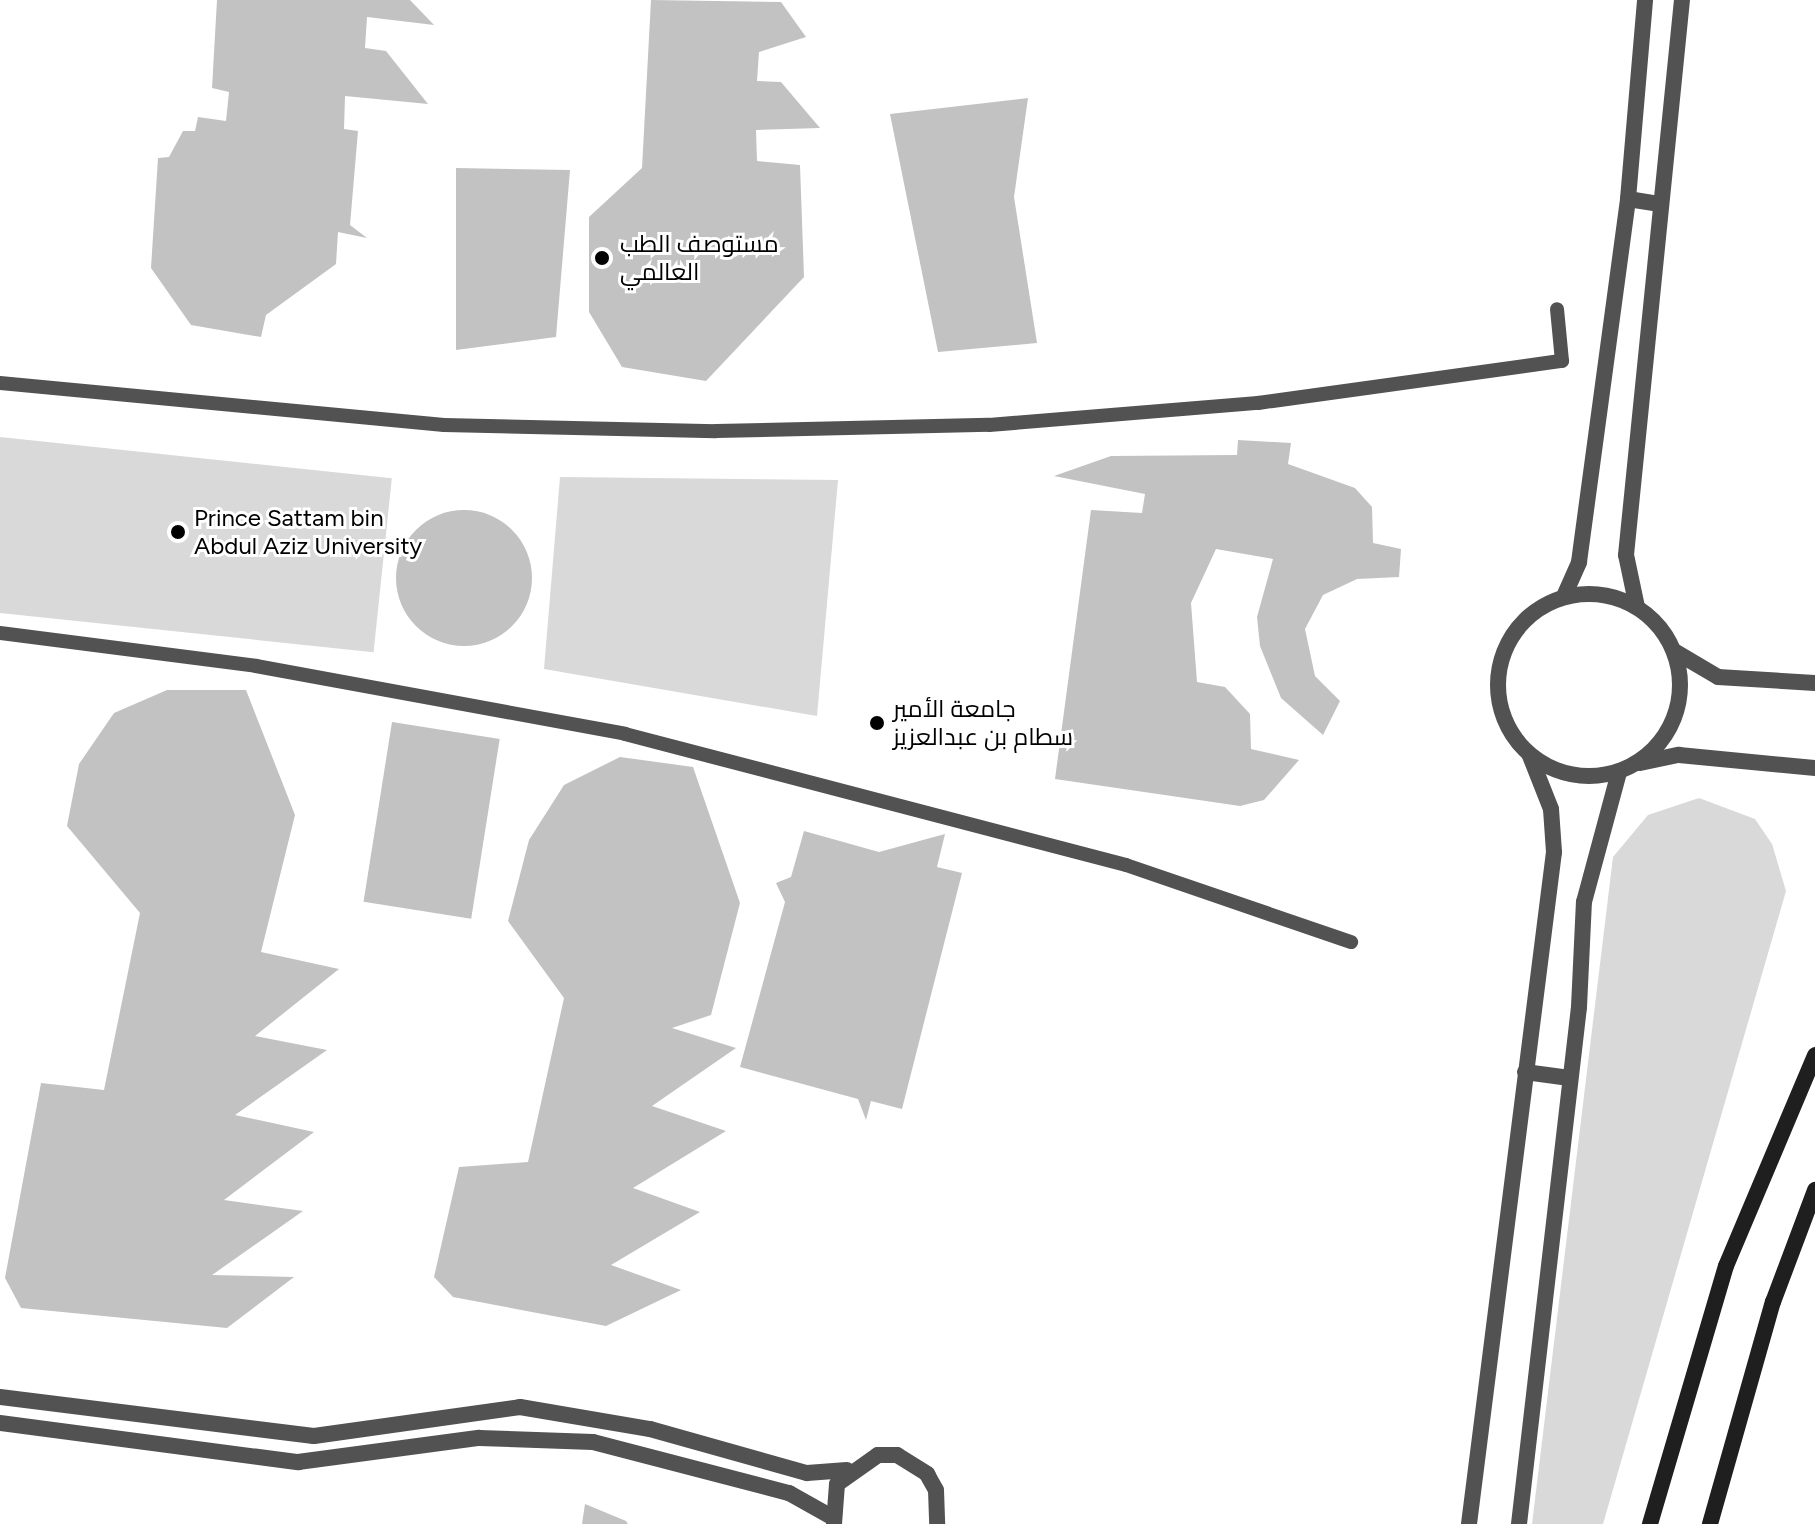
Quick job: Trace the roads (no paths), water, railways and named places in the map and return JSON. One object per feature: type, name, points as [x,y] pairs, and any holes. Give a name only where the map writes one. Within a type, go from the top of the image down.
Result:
[{"type":"main road","points":[[1650,1524],[1726,1266],[1815,1055]]},
{"type":"main road","points":[[1710,1524],[1773,1302],[1815,1190]]},
{"type":"street","points":[[1565,594],[1579,562],[1628,199],[1645,0]]},
{"type":"street","points":[[1637,607],[1626,555],[1659,204],[1682,0]]},
{"type":"street","points":[[1628,199],[1659,204]]},
{"type":"street","points":[[0,383],[444,425],[716,431],[989,425],[1258,403],[1562,361],[1557,309]]},
{"type":"street","points":[[1469,1524],[1554,852],[1551,809],[1530,756],[1501,710],[1502,656],[1534,612],[1565,594],[1612,596],[1637,607],[1674,651],[1718,677],[1815,683]]},
{"type":"street","points":[[0,633],[256,666],[625,734],[1126,865],[1351,942]]},
{"type":"street","points":[[1638,763],[1662,742],[1676,713],[1681,682],[1674,651]]},
{"type":"street","points":[[1530,756],[1573,775],[1619,772],[1638,763],[1679,755],[1815,768]]},
{"type":"street","points":[[1519,1524],[1570,1078],[1584,902],[1619,772]]},
{"type":"street","points":[[1525,1072],[1570,1078]]},
{"type":"street","points":[[0,1397],[314,1436],[520,1407],[650,1429],[807,1473],[847,1470],[878,1455],[913,1462],[936,1490],[937,1524]]},
{"type":"street","points":[[0,1423],[298,1462],[479,1438],[593,1442],[789,1493],[833,1521],[847,1470]]},
{"type":"place","name":"مستوصف الطب العالمي","points":[[602,258]]},
{"type":"place","name":"Prince Sattam bin Abdul Aziz University","points":[[178,532]]},
{"type":"place","name":"جامعة الأمير سطام بن عبدالعزيز","points":[[877,723]]}]
